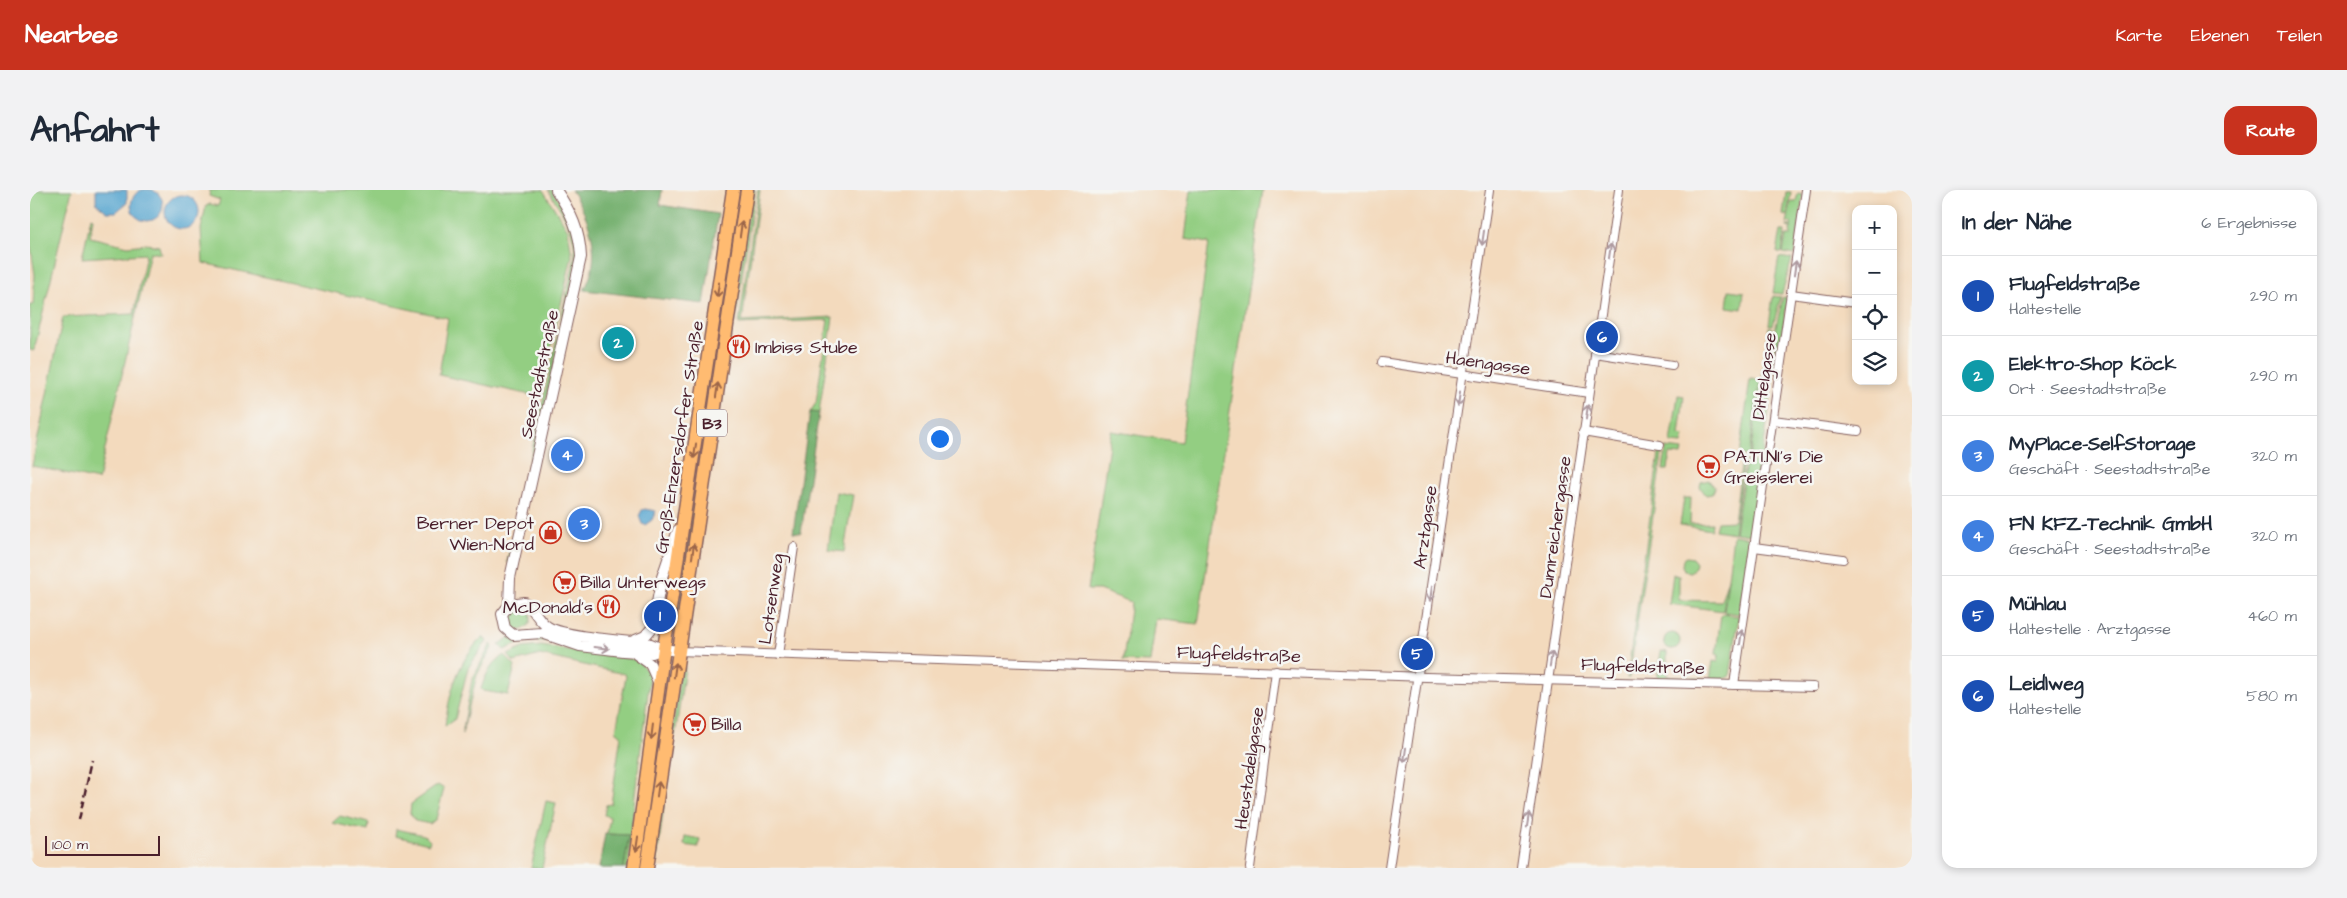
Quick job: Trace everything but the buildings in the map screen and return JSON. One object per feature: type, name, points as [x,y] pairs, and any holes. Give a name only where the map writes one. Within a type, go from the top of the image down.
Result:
[{"type":"main road","name":"Groß-Enzersdorfer Straße","points":[[634,868],[664,649],[733,190]]},
{"type":"main road","name":"Groß-Enzersdorfer Straße","points":[[647,868],[747,190]]},
{"type":"street","name":"Seestadtstraße","points":[[556,190],[576,224],[580,239],[581,257],[510,578],[508,605],[502,614],[505,628],[513,634],[542,633],[580,646],[652,653],[664,649]]},
{"type":"street","name":"Arztgasse","points":[[1390,868],[1490,190]]},
{"type":"street","name":"Dumreichergasse","points":[[1521,868],[1619,190]]},
{"type":"street","name":"Dittelgasse","points":[[1734,685],[1806,190]]},
{"type":"street","points":[[1791,294],[1852,302]]},
{"type":"street","points":[[1595,353],[1672,365]]},
{"type":"street","name":"Haengasse","points":[[1382,362],[1589,393]]},
{"type":"street","points":[[1773,420],[1858,432]]},
{"type":"street","points":[[1584,432],[1660,445]]},
{"type":"street","points":[[632,641],[645,636],[652,628],[662,577],[688,496]]},
{"type":"street","name":"Lotsenweg","points":[[778,655],[794,546]]},
{"type":"street","points":[[1754,547],[1843,559]]},
{"type":"street","name":"Seestadtstraße","points":[[513,568],[518,596],[522,602]]},
{"type":"street","points":[[508,605],[522,602],[528,605],[534,612],[538,621],[550,628],[565,633],[657,645],[664,649]]},
{"type":"street","points":[[526,634],[535,622],[534,612]]},
{"type":"street","name":"Flugfeldstraße","points":[[664,649],[778,655],[1813,687]]},
{"type":"street","points":[[623,651],[646,660],[653,668],[659,684]]},
{"type":"street","name":"Heustadelgasse","points":[[1250,868],[1274,704],[1276,671]]},
{"type":"green space","points":[[30,190],[72,190],[34,351],[30,350],[30,305],[33,305],[35,275],[30,242]]},
{"type":"green space","points":[[210,190],[543,190],[568,230],[572,256],[540,397],[439,375],[448,318],[203,263],[201,229],[206,206],[210,204],[218,206],[220,200],[209,196]]},
{"type":"green space","points":[[548,190],[552,190],[571,224],[576,241],[577,261],[510,563],[507,562],[575,256],[570,229],[563,213]]},
{"type":"green space","points":[[571,190],[662,190],[660,205],[718,214],[704,304],[584,290],[590,278],[594,252],[589,226]]},
{"type":"green space","points":[[738,190],[740,190],[740,198],[678,636],[673,636]]},
{"type":"green space","points":[[752,190],[755,190],[735,323],[733,321]]},
{"type":"green space","points":[[758,190],[760,190],[742,322],[833,317],[819,413],[810,412],[816,403],[828,320],[739,324]]},
{"type":"green space","points":[[1191,190],[1263,190],[1198,624],[1156,619],[1150,662],[1123,661],[1131,602],[1099,590],[1088,590],[1111,431],[1181,442],[1209,243],[1185,239]]},
{"type":"green space","points":[[1786,192],[1791,192],[1787,216],[1783,215]]},
{"type":"green space","points":[[1798,194],[1803,195],[1795,255],[1783,253],[1786,236],[1791,236],[1790,229],[1792,228],[1787,226],[1792,226],[1790,222],[1787,224],[1791,201],[1796,201]]},
{"type":"green space","points":[[91,217],[93,218],[90,237],[128,246],[146,244],[159,246],[161,254],[150,252],[98,480],[32,466],[63,317],[134,314],[146,254],[82,258]]},
{"type":"green space","points":[[1781,231],[1785,231],[1782,253],[1777,252]]},
{"type":"green space","points":[[1779,257],[1792,259],[1782,294],[1773,293]]},
{"type":"green space","points":[[1729,290],[1744,292],[1742,309],[1727,307]]},
{"type":"green space","points":[[1773,296],[1781,297],[1773,325],[1769,325]]},
{"type":"green space","points":[[1783,297],[1788,298],[1776,371],[1775,330]]},
{"type":"green space","points":[[1769,327],[1773,328],[1774,373],[1770,376],[1762,375]]},
{"type":"green space","points":[[1750,379],[1760,380],[1749,456],[1740,455]]},
{"type":"green space","points":[[1761,380],[1773,382],[1762,458],[1750,456]]},
{"type":"green space","points":[[1678,395],[1684,396],[1679,435],[1684,436],[1682,444],[1671,443]]},
{"type":"green space","points":[[810,412],[819,413],[801,533],[793,532]]},
{"type":"green space","points":[[1660,447],[1663,448],[1629,678],[1627,678]]},
{"type":"green space","points":[[1666,448],[1683,450],[1682,455],[1670,454],[1668,470],[1663,470]]},
{"type":"green space","points":[[1742,459],[1744,459],[1734,533],[1715,530],[1717,522],[1734,521]]},
{"type":"green space","points":[[1746,461],[1761,463],[1751,535],[1735,533]]},
{"type":"green space","points":[[1709,480],[1715,488],[1712,494],[1706,495],[1700,487],[1701,482]]},
{"type":"green space","points":[[836,492],[853,495],[844,552],[828,550]]},
{"type":"green space","points":[[1684,498],[1691,498],[1690,524],[1712,523],[1711,530],[1680,525]]},
{"type":"green space","points":[[1733,535],[1751,538],[1739,614],[1724,612]]},
{"type":"green space","points":[[1686,557],[1692,558],[1696,563],[1695,568],[1690,572],[1684,571],[1682,566],[1683,559]]},
{"type":"green space","points":[[1673,574],[1679,575],[1679,600],[1721,601],[1728,578],[1723,611],[1669,604]]},
{"type":"green space","points":[[519,606],[524,607],[530,613],[530,623],[524,629],[519,630],[514,629],[508,623],[507,618],[508,613],[514,607]]},
{"type":"green space","points":[[1721,614],[1739,616],[1730,676],[1719,681],[1657,679],[1661,651],[1667,652],[1667,676],[1710,679],[1713,661],[1718,662],[1719,655],[1716,654]]},
{"type":"green space","points":[[1672,633],[1680,641],[1672,649],[1664,641]]},
{"type":"green space","points":[[532,634],[550,641],[525,641],[504,650],[499,645],[508,638]]},
{"type":"green space","points":[[483,637],[487,641],[468,668],[455,719],[445,726],[452,690],[461,666],[474,646]]},
{"type":"green space","points":[[491,644],[493,646],[477,675],[462,734],[472,680]]},
{"type":"green space","points":[[541,646],[632,659],[648,670],[650,677],[635,794],[628,868],[624,868],[629,835],[607,834],[610,817],[604,815],[606,805],[611,804],[621,735],[616,731],[626,676],[540,655],[514,662],[508,655],[523,648]]},
{"type":"green space","points":[[504,655],[515,666],[508,695],[483,691],[481,689],[487,674]]},
{"type":"green space","points":[[681,667],[685,668],[675,736],[672,734]]},
{"type":"green space","points":[[438,785],[444,789],[436,819],[430,824],[415,821],[410,813],[411,804]]},
{"type":"green space","points":[[666,789],[656,868],[653,868],[664,791]]},
{"type":"green space","points":[[546,801],[556,803],[542,868],[531,868]]},
{"type":"green space","points":[[340,816],[369,823],[368,831],[332,823]]},
{"type":"green space","points":[[396,829],[424,835],[430,841],[429,844],[395,836]]},
{"type":"green space","points":[[605,834],[629,835],[624,868],[599,868]]},
{"type":"green space","points":[[685,836],[700,839],[698,847],[684,845]]},
{"type":"water","points":[[147,189],[159,193],[163,205],[159,217],[147,221],[135,217],[131,205],[135,193]]},
{"type":"water","points":[[96,190],[127,190],[127,203],[116,212],[107,212],[96,203]]},
{"type":"water","points":[[182,195],[194,200],[199,212],[194,224],[182,229],[170,224],[165,212],[170,200]]},
{"type":"water","points":[[642,510],[656,511],[652,520],[645,525],[642,524],[639,516]]},
{"type":"railway","points":[[79,820],[92,760]]},
{"type":"place","name":"Leidlweg","points":[[1602,337]]},
{"type":"place","name":"Elektro-Shop Köck","points":[[618,343]]},
{"type":"place","name":"Imbiss Stube","points":[[739,347]]},
{"type":"place","name":"FN KFZ-Technik GmbH","points":[[567,455]]},
{"type":"place","name":"PA.TI.NI's Die Greisslerei","points":[[1708,466]]},
{"type":"place","name":"MyPlace-SelfStorage","points":[[584,524]]},
{"type":"place","name":"Berner Depot Wien-Nord","points":[[550,533]]},
{"type":"place","name":"Billa Unterwegs","points":[[564,582]]},
{"type":"place","name":"McDonald's","points":[[609,607]]},
{"type":"place","name":"Flugfeldstraße","points":[[660,616]]},
{"type":"place","name":"Mühlau","points":[[1417,654]]},
{"type":"place","name":"Billa","points":[[695,724]]}]
